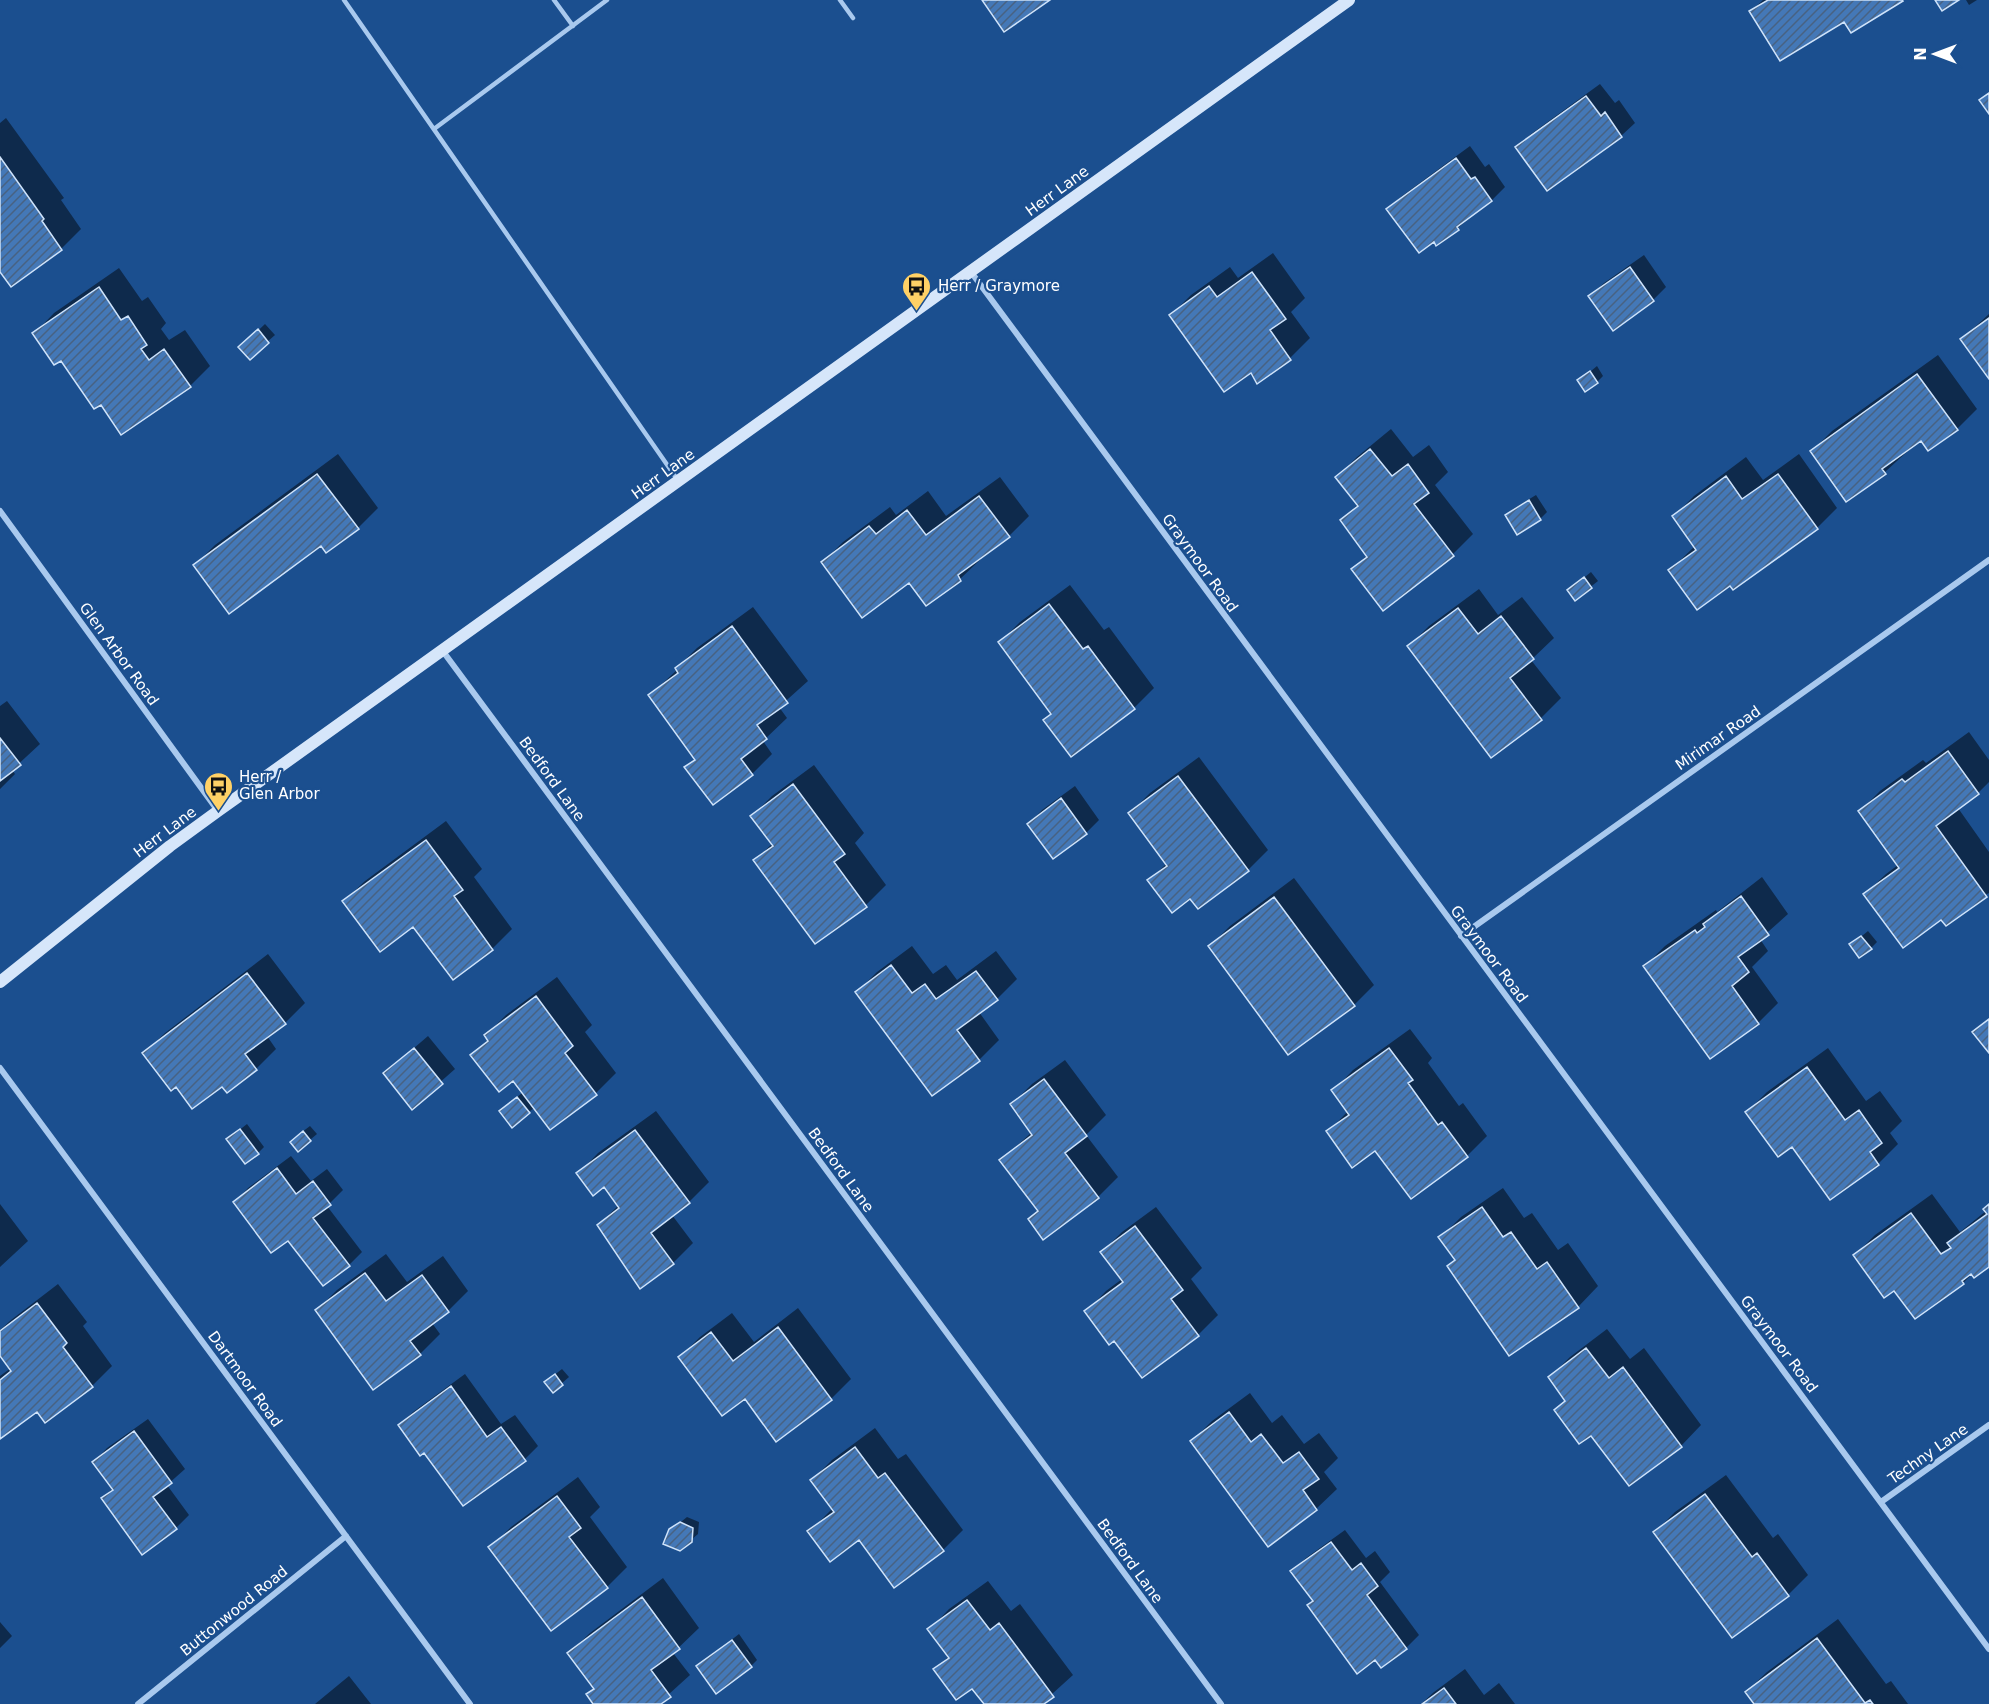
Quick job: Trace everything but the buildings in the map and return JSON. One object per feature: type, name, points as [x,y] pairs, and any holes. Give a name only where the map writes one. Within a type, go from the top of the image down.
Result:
[{"type":"main road","name":"Herr Lane","points":[[0,982],[170,846],[218,811],[1349,0]]},
{"type":"street","name":"Graymoor Road","points":[[971,272],[1989,1649]]},
{"type":"street","name":"Glen Arbor Road","points":[[0,511],[218,811]]},
{"type":"street","name":"Mirimar Road","points":[[1461,936],[1989,560]]},
{"type":"street","name":"Bedford Lane","points":[[442,650],[1221,1704]]},
{"type":"street","name":"Dartmoor Road","points":[[0,1068],[470,1704]]},
{"type":"street","name":"Techny Lane","points":[[1881,1502],[1989,1425]]},
{"type":"street","name":"Buttonwood Road","points":[[138,1704],[346,1536]]},
{"type":"lane","points":[[344,0],[678,482]]},
{"type":"lane","points":[[554,0],[573,26]]},
{"type":"lane","points":[[434,129],[607,0]]},
{"type":"lane","points":[[840,0],[853,18]]},
{"type":"place","name":"Herr / Graymore","points":[[917,312]]},
{"type":"place","name":"Herr / Glen Arbor","points":[[218,812]]}]
